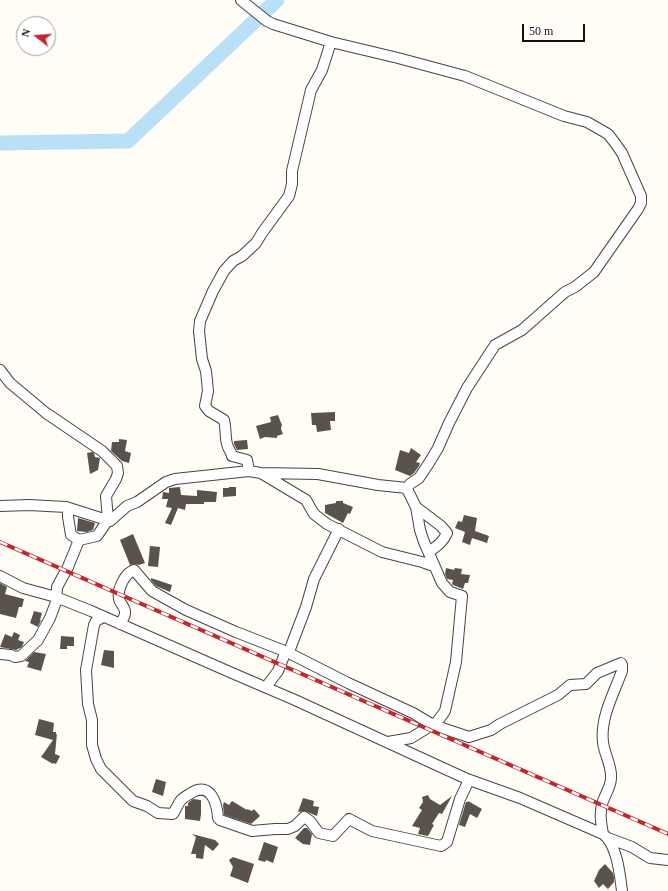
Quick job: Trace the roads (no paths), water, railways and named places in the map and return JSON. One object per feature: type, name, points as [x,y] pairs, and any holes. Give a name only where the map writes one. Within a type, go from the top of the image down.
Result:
[{"type":"street","points":[[241,0],[273,24],[331,42],[465,76],[564,116],[586,122],[608,134],[615,143],[622,153],[641,196],[641,203],[638,209],[594,272],[575,287],[565,292],[522,330],[495,345],[467,388],[438,448],[429,463],[419,478],[407,488]]},
{"type":"street","points":[[249,471],[247,460],[232,456],[227,445],[224,420],[208,411],[205,406],[208,391],[206,371],[202,359],[199,331],[200,321],[213,291],[224,271],[232,262],[256,243],[289,196],[292,184],[292,172],[311,90],[322,70],[331,42]]},
{"type":"street","points":[[0,370],[10,383],[46,413],[102,451],[117,466],[118,473],[116,479],[106,496],[108,520],[97,536],[79,540],[71,535],[68,508]]},
{"type":"street","points":[[0,506],[29,505],[68,508],[108,520],[113,519],[127,506],[137,502],[166,482],[174,479],[249,471],[261,474],[318,474],[378,485],[407,488]]},
{"type":"street","points":[[261,474],[306,500],[314,514],[320,520],[382,552],[434,566]]},
{"type":"street","points":[[388,742],[411,738],[437,722],[445,711],[456,662],[462,604],[462,596],[450,592],[442,583],[424,542],[420,530],[416,507],[407,488]]},
{"type":"street","points":[[416,507],[447,532],[445,539],[429,552]]},
{"type":"street","points":[[266,688],[278,672],[284,656],[290,649],[314,579],[339,529]]},
{"type":"street","points":[[0,654],[15,657],[21,656],[38,640],[50,618],[56,602],[58,587],[79,540]]},
{"type":"street","points":[[120,624],[126,614],[125,609],[119,600],[119,591],[122,582],[130,572],[134,570],[149,588],[161,597],[236,632],[287,652],[348,683],[413,713],[433,725],[469,737],[491,730],[558,695],[570,685],[586,684],[597,673],[621,663],[622,671],[604,720],[602,731],[604,751],[610,768],[611,778],[602,802],[600,821],[605,836],[615,854],[622,891]]},
{"type":"street","points":[[0,576],[23,588],[56,597],[120,624],[295,700],[469,780],[520,798],[632,847],[650,858],[668,860]]},
{"type":"street","points":[[103,617],[96,621],[94,625],[86,670],[88,704],[92,720],[92,745],[101,769],[133,801],[147,806],[158,813],[173,814],[182,799],[197,790],[207,790],[212,794],[218,810],[218,818],[220,820],[252,831],[288,829],[295,826],[304,817],[310,820],[320,833],[333,836],[349,819],[372,831],[441,846],[446,842],[460,799],[469,780]]},
{"type":"waterway","points":[[0,143],[128,141],[277,0]]},
{"type":"railway","points":[[0,542],[668,834]]}]
